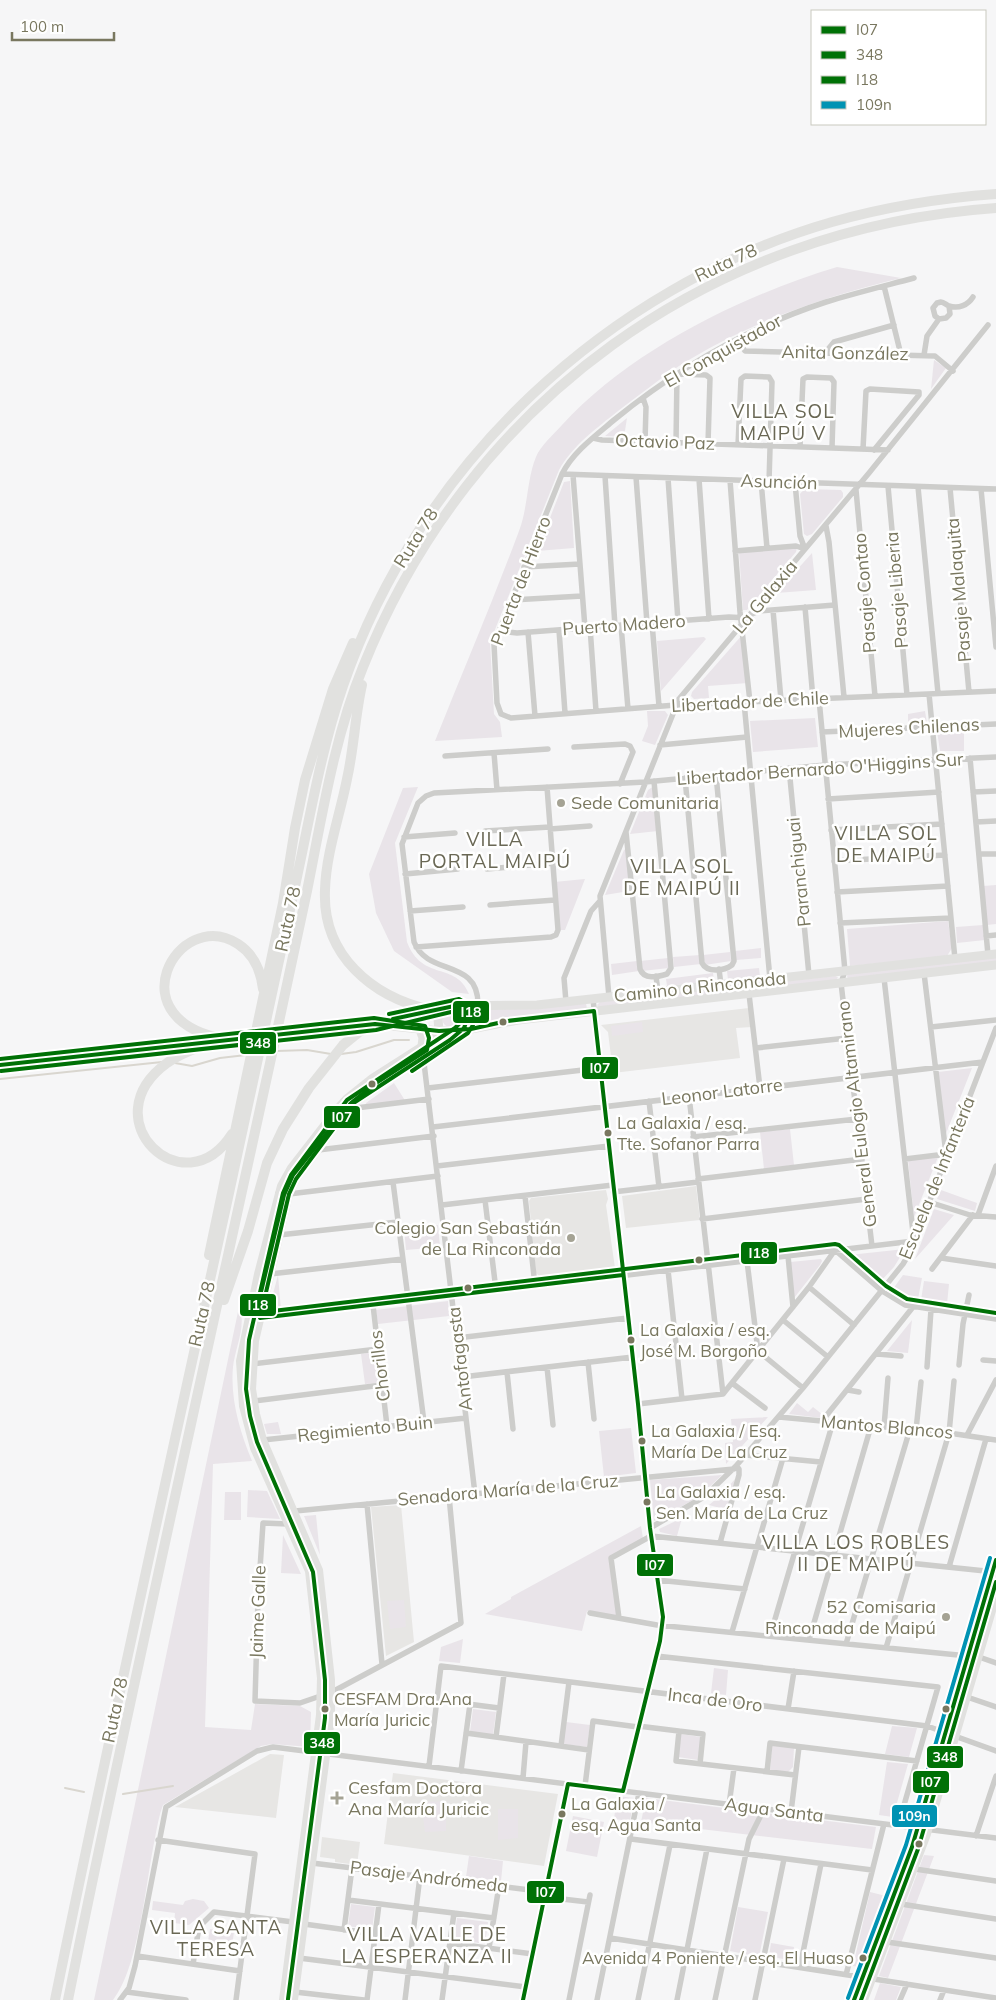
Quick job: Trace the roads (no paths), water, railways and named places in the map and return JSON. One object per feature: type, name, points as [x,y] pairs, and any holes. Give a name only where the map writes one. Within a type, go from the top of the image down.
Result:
[{"type":"highway","name":"Ruta 78","points":[[261,1025],[325,747],[344,682],[376,607],[399,564],[429,515],[457,476],[482,446],[546,381],[578,353],[626,318],[682,284],[720,264],[771,242],[854,216],[907,205],[996,194]]},
{"type":"highway","name":"Ruta 78","points":[[68,2000],[106,1813],[272,1058],[333,764],[354,690],[391,606],[421,551],[442,518],[480,468],[542,402],[621,338],[703,288],[751,266],[800,247],[843,233],[905,219],[996,208]]},
{"type":"highway","points":[[199,1328],[208,1262],[235,1126],[254,1060],[261,1025],[263,997],[286,886],[294,828],[315,743],[333,689],[343,664],[362,628],[376,607]]},
{"type":"highway","points":[[371,648],[361,688],[348,778],[326,871],[324,897],[326,916],[340,950],[366,980],[381,992],[397,1000],[431,1010]]},
{"type":"highway","points":[[231,1040],[197,1032],[184,1025],[175,1016],[167,1000],[165,986],[168,969],[175,956],[186,945],[202,938],[219,937],[236,942],[255,961],[261,976],[263,997]]},
{"type":"highway","points":[[206,1358],[248,1231],[264,1174],[277,1140],[299,1102],[343,1045],[359,1032],[375,1024]]},
{"type":"highway","points":[[212,1042],[176,1057],[161,1067],[151,1078],[141,1094],[138,1105],[137,1117],[139,1128],[147,1143],[157,1153],[170,1160],[184,1162],[202,1160],[218,1151],[227,1141],[235,1126]]},
{"type":"highway","name":"Ruta 78","points":[[55,2000],[124,1669],[199,1328],[254,1060]]},
{"type":"main road","name":"Camino a Rinconada","points":[[0,1066],[375,1024],[459,1005],[529,1006],[992,954]]},
{"type":"main road","name":"Camino a Rinconada","points":[[375,1024],[420,1030],[463,1030],[518,1020],[996,965]]},
{"type":"main road","points":[[294,1996],[326,1753],[332,1692],[321,1577],[317,1562],[263,1440],[254,1401],[252,1364],[260,1318],[279,1235],[289,1194],[296,1180],[348,1108],[361,1097],[463,1030],[467,1024],[467,1016],[459,1005]]},
{"type":"main road","points":[[283,2000],[315,1752],[321,1678],[310,1578],[306,1562],[254,1448],[243,1406],[240,1361],[258,1274],[278,1194],[288,1172],[347,1098],[372,1078],[422,1046],[439,1031],[438,1019],[442,1008]]},
{"type":"main road","points":[[420,1030],[423,1038],[422,1046]]},
{"type":"main road","points":[[854,2000],[917,1828],[996,1560]]},
{"type":"main road","points":[[864,2000],[915,1869],[928,1830],[978,1657],[993,1617],[996,1597]]},
{"type":"main road","points":[[974,1635],[984,1638]]},
{"type":"street","name":"El Conquistador","points":[[562,474],[569,461],[593,438],[643,398],[677,374],[737,340],[800,312],[840,297],[914,278]]},
{"type":"street","points":[[884,286],[901,354]]},
{"type":"street","points":[[939,319],[934,313],[935,305],[941,302],[949,306],[964,306],[973,297]]},
{"type":"street","points":[[924,355],[927,336],[939,319],[948,316],[949,306]]},
{"type":"street","points":[[825,353],[834,342],[894,325]]},
{"type":"street","name":"La Galaxia","points":[[609,997],[599,902],[600,892],[676,705],[684,693],[826,526],[988,325]]},
{"type":"street","name":"Anita González","points":[[737,340],[745,351],[935,356],[952,371]]},
{"type":"street","points":[[676,443],[677,374],[706,375],[710,378],[708,444]]},
{"type":"street","points":[[738,445],[741,379],[745,376],[767,376],[772,382],[769,482]]},
{"type":"street","points":[[800,447],[803,379],[807,377],[830,378],[834,382],[832,448]]},
{"type":"street","points":[[863,449],[864,396],[866,391],[919,392],[919,396],[874,450]]},
{"type":"street","points":[[643,398],[646,407],[645,442]]},
{"type":"street","name":"Octavio Paz","points":[[593,438],[645,442],[888,450]]},
{"type":"street","name":"Asunción","points":[[562,474],[795,482],[858,487],[888,486],[996,490]]},
{"type":"street","name":"Puerta de Hierro","points":[[505,717],[501,714],[497,703],[494,648],[524,567],[562,474]]},
{"type":"street","points":[[573,475],[582,596],[596,711]]},
{"type":"street","points":[[605,476],[618,625],[628,709]]},
{"type":"street","points":[[636,477],[649,623],[659,706]]},
{"type":"street","points":[[668,478],[678,621]]},
{"type":"street","points":[[699,479],[709,618]]},
{"type":"street","points":[[730,480],[742,626],[747,702],[747,737],[770,979]]},
{"type":"street","points":[[761,481],[767,548]]},
{"type":"street","points":[[795,482],[800,536],[805,549]]},
{"type":"street","name":"Pasaje Liberia","points":[[888,486],[907,695]]},
{"type":"street","name":"Pasaje Contao","points":[[858,487],[875,696]]},
{"type":"street","points":[[918,487],[938,693]]},
{"type":"street","name":"Pasaje Malaquita","points":[[950,488],[969,692]]},
{"type":"street","points":[[981,489],[996,648]]},
{"type":"street","points":[[826,526],[829,538],[844,698]]},
{"type":"street","points":[[735,551],[796,546],[805,549]]},
{"type":"street","points":[[524,567],[580,564]]},
{"type":"street","points":[[512,600],[582,596]]},
{"type":"street","name":"Puerto Madero","points":[[499,631],[528,632],[741,617],[773,610],[835,605]]},
{"type":"street","points":[[805,608],[822,732],[838,892],[845,971],[841,982]]},
{"type":"street","points":[[773,610],[781,700]]},
{"type":"street","points":[[559,630],[566,713]]},
{"type":"street","points":[[528,632],[535,716]]},
{"type":"street","name":"Libertador de Chile","points":[[505,717],[676,705],[996,691]]},
{"type":"street","points":[[929,694],[955,959]]},
{"type":"street","name":"Mujeres Chilenas","points":[[822,732],[996,724]]},
{"type":"street","points":[[660,745],[747,737]]},
{"type":"street","points":[[574,747],[630,746],[633,750],[633,755],[620,784]]},
{"type":"street","points":[[445,756],[548,749]]},
{"type":"street","points":[[494,753],[497,790]]},
{"type":"street","name":"Libertador Bernardo O'Higgins Sur","points":[[404,838],[418,803],[426,796],[434,793],[620,784],[789,768],[996,757]]},
{"type":"street","points":[[970,758],[986,936],[992,954]]},
{"type":"street","name":"Paranchiguai","points":[[789,768],[809,975]]},
{"type":"street","points":[[685,778],[704,966],[708,970],[719,969],[729,968],[734,961],[716,775]]},
{"type":"street","points":[[626,830],[640,969],[643,976],[667,974],[671,970],[654,781]]},
{"type":"street","points":[[416,947],[551,937],[556,935],[558,930],[548,828],[547,787]]},
{"type":"street","points":[[828,799],[939,792]]},
{"type":"street","points":[[973,792],[996,792]]},
{"type":"street","points":[[976,822],[996,821]]},
{"type":"street","points":[[831,830],[942,824]]},
{"type":"street","points":[[485,831],[590,826]]},
{"type":"street","points":[[455,833],[404,838],[402,847],[405,874],[416,947],[421,954],[432,962],[453,968],[465,974],[475,988],[478,1004]]},
{"type":"street","points":[[979,854],[996,854]]},
{"type":"street","points":[[834,861],[945,855]]},
{"type":"street","points":[[487,869],[552,863]]},
{"type":"street","points":[[405,874],[458,869]]},
{"type":"street","points":[[838,892],[948,886]]},
{"type":"street","points":[[490,905],[555,900]]},
{"type":"street","name":"La Galaxia","points":[[566,1002],[563,987],[564,978],[591,910],[599,902]]},
{"type":"street","points":[[410,911],[463,907]]},
{"type":"street","points":[[840,923],[951,918]]},
{"type":"street","points":[[986,936],[996,935]]},
{"type":"street","points":[[719,969],[721,985]]},
{"type":"street","points":[[905,1159],[946,1154],[924,973]]},
{"type":"street","points":[[656,976],[658,992]]},
{"type":"street","points":[[248,1320],[914,1241],[884,978]]},
{"type":"street","name":"General Eulogio Altamirano","points":[[841,982],[872,1246]]},
{"type":"street","points":[[749,994],[760,1088]]},
{"type":"street","points":[[593,999],[662,1626],[622,1791]]},
{"type":"street","points":[[930,1028],[996,1020]]},
{"type":"street","name":"Escuela de Infantería","points":[[650,1528],[704,1497],[735,1467],[803,1388],[906,1260],[996,1028]]},
{"type":"street","points":[[756,1048],[848,1038]]},
{"type":"street","name":"Antofagasta","points":[[422,1046],[475,1494]]},
{"type":"street","name":"Leonor Latorre","points":[[433,1127],[982,1062]]},
{"type":"street","points":[[428,1088],[600,1068]]},
{"type":"street","points":[[688,1096],[723,1394]]},
{"type":"street","points":[[348,1108],[429,1099]]},
{"type":"street","points":[[649,1100],[659,1187]]},
{"type":"street","points":[[693,1137],[857,1119]]},
{"type":"street","points":[[318,1150],[434,1136]]},
{"type":"street","points":[[437,1166],[608,1146]]},
{"type":"street","points":[[614,1192],[862,1160]]},
{"type":"street","points":[[932,1269],[976,1215],[996,1166]]},
{"type":"street","points":[[278,1194],[438,1176]]},
{"type":"street","points":[[393,1182],[424,1422]]},
{"type":"street","points":[[442,1205],[613,1185]]},
{"type":"street","points":[[989,1186],[996,1189]]},
{"type":"street","points":[[525,1196],[535,1285]]},
{"type":"street","points":[[702,1219],[867,1199]]},
{"type":"street","points":[[485,1200],[496,1290]]},
{"type":"street","points":[[929,1202],[976,1215],[996,1217]]},
{"type":"street","points":[[279,1235],[398,1222]]},
{"type":"street","points":[[835,1250],[895,1300],[913,1307],[996,1319]]},
{"type":"street","points":[[638,1404],[723,1394],[809,1287],[835,1250]]},
{"type":"street","points":[[788,1256],[793,1307]]},
{"type":"street","points":[[941,1258],[996,1266]]},
{"type":"street","points":[[270,1274],[403,1259]]},
{"type":"street","points":[[747,1260],[758,1351],[803,1388]]},
{"type":"street","points":[[668,1270],[682,1399]]},
{"type":"street","points":[[809,1287],[854,1325]]},
{"type":"street","points":[[959,1365],[969,1295]]},
{"type":"street","name":"Chorillos","points":[[373,1305],[387,1426]]},
{"type":"street","points":[[822,1421],[913,1307]]},
{"type":"street","points":[[927,1367],[931,1310]]},
{"type":"street","points":[[457,1338],[628,1318]]},
{"type":"street","points":[[783,1320],[828,1357]]},
{"type":"street","points":[[252,1364],[378,1349]]},
{"type":"street","points":[[877,1354],[901,1356]]},
{"type":"street","points":[[462,1377],[633,1357]]},
{"type":"street","points":[[983,1360],[996,1361]]},
{"type":"street","points":[[588,1362],[594,1419]]},
{"type":"street","points":[[546,1367],[553,1425]]},
{"type":"street","points":[[507,1372],[513,1429]]},
{"type":"street","points":[[884,1427],[888,1378]]},
{"type":"street","points":[[967,1435],[996,1380]]},
{"type":"street","points":[[732,1382],[765,1408]]},
{"type":"street","points":[[846,1644],[913,1429],[921,1382]]},
{"type":"street","points":[[886,1648],[949,1433],[954,1382]]},
{"type":"street","points":[[254,1401],[382,1385]]},
{"type":"street","points":[[848,1390],[860,1392]]},
{"type":"street","name":"Mantos Blancos","points":[[779,1417],[913,1429],[996,1440]]},
{"type":"street","name":"Regimiento Buin","points":[[263,1440],[466,1418]]},
{"type":"street","points":[[770,1636],[833,1422]]},
{"type":"street","points":[[808,1640],[871,1426]]},
{"type":"street","points":[[949,1567],[986,1439]]},
{"type":"street","points":[[746,1455],[821,1462]]},
{"type":"street","points":[[732,1632],[783,1458]]},
{"type":"street","points":[[720,1543],[739,1474],[739,1469],[735,1467]]},
{"type":"street","name":"Senadora María de la Cruz","points":[[284,1516],[295,1511],[735,1467]]},
{"type":"street","points":[[321,1694],[332,1692],[461,1623],[449,1496]]},
{"type":"street","points":[[367,1504],[382,1664]]},
{"type":"street","name":"Jaime Galle","points":[[288,1524],[262,1523],[255,1701],[300,1703],[321,1694]]},
{"type":"street","points":[[620,1618],[611,1558],[651,1536],[994,1572]]},
{"type":"street","points":[[657,1580],[745,1589]]},
{"type":"street","points":[[590,1613],[662,1626],[968,1656]]},
{"type":"street","points":[[656,1656],[938,1687],[898,1826]]},
{"type":"street","points":[[978,1657],[996,1663]]},
{"type":"street","name":"Inca de Oro","points":[[429,1766],[441,1666],[927,1726],[996,1750]]},
{"type":"street","points":[[788,1709],[794,1671]]},
{"type":"street","points":[[496,1737],[504,1674]]},
{"type":"street","points":[[561,1746],[569,1682]]},
{"type":"street","points":[[967,1697],[996,1707]]},
{"type":"street","points":[[437,1700],[499,1708]]},
{"type":"street","points":[[462,1771],[470,1704]]},
{"type":"street","points":[[584,1786],[593,1721],[704,1734],[700,1764]]},
{"type":"street","points":[[679,1731],[676,1761],[796,1775]]},
{"type":"street","points":[[466,1733],[589,1750]]},
{"type":"street","points":[[523,1778],[526,1742]]},
{"type":"street","points":[[767,1772],[770,1743],[917,1761]]},
{"type":"street","name":"Agua Santa","points":[[127,1992],[131,1984],[137,1956],[164,1811],[169,1804],[257,1751],[273,1746],[996,1838]]},
{"type":"street","points":[[791,1812],[799,1747]]},
{"type":"street","points":[[729,1804],[734,1768]]},
{"type":"street","points":[[976,1836],[996,1776]]},
{"type":"street","points":[[523,2000],[568,1784]]},
{"type":"street","points":[[597,2000],[639,1793]]},
{"type":"street","points":[[715,2000],[752,1830],[764,1809]]},
{"type":"street","points":[[846,1975],[884,1824]]},
{"type":"street","points":[[631,1839],[872,1870]]},
{"type":"street","points":[[158,1840],[255,1854],[236,2000]]},
{"type":"street","points":[[638,2000],[670,1844]]},
{"type":"street","points":[[677,2000],[707,1850]]},
{"type":"street","points":[[755,2000],[784,1859]]},
{"type":"street","name":"Pasaje Andrómeda","points":[[312,1863],[499,1886],[588,1902]]},
{"type":"street","points":[[800,1968],[821,1864]]},
{"type":"street","points":[[344,1930],[352,1868]]},
{"type":"street","points":[[915,1869],[996,1881]]},
{"type":"street","points":[[405,2000],[420,1876]]},
{"type":"street","points":[[489,1948],[499,1886]]},
{"type":"street","points":[[569,2000],[590,1895]]},
{"type":"street","points":[[348,1900],[494,1918]]},
{"type":"street","points":[[294,1996],[366,2000],[372,1968],[379,1904]]},
{"type":"street","points":[[901,1904],[996,1919]]},
{"type":"street","points":[[193,1964],[199,1927],[214,1912],[293,1922]]},
{"type":"street","points":[[442,2000],[454,1913]]},
{"type":"street","points":[[304,1924],[376,1934]]},
{"type":"street","points":[[610,1938],[907,1984],[982,1998],[996,1998]]},
{"type":"street","points":[[887,1942],[996,1958]]},
{"type":"street","points":[[450,1943],[532,1954]]},
{"type":"street","points":[[137,1956],[240,1971]]},
{"type":"street","points":[[299,1958],[526,1987]]},
{"type":"street","points":[[900,2000],[907,1984]]},
{"type":"street","points":[[940,2000],[944,1990]]},
{"type":"street","points":[[120,2000],[127,1992],[184,2000]]},
{"type":"waterway","points":[[341,1054],[356,1052],[394,1040],[409,1040]]},
{"type":"waterway","points":[[276,1051],[307,1050],[331,1054]]},
{"type":"waterway","points":[[175,1063],[192,1066],[220,1058],[246,1055]]},
{"type":"waterway","points":[[0,1079],[162,1062]]},
{"type":"waterway","points":[[123,1794],[173,1786]]},
{"type":"waterway","points":[[65,1788],[84,1792]]},
{"type":"place","name":"Sede Comunitaria","points":[[561,803]]},
{"type":"place","name":"La Galaxia / esq. Tte. Sofanor Parra","points":[[608,1133]]},
{"type":"place","name":"Colegio San Sebastián de La Rinconada","points":[[571,1238]]},
{"type":"place","name":"La Galaxia / esq. José M. Borgoño","points":[[631,1340]]},
{"type":"place","name":"La Galaxia / Esq. María De La Cruz","points":[[642,1441]]},
{"type":"place","name":"La Galaxia / esq. Sen. María de La Cruz","points":[[647,1502]]},
{"type":"place","name":"52 Comisaria Rinconada de Maipú","points":[[946,1617]]},
{"type":"place","name":"CESFAM Dra.Ana María Juricic","points":[[325,1709]]},
{"type":"place","name":"Cesfam Doctora Ana María Juricic","points":[[337,1798]]},
{"type":"place","name":"La Galaxia / esq. Agua Santa","points":[[562,1814]]},
{"type":"place","name":"Avenida 4 Poniente / esq. El Huaso","points":[[863,1958]]},
{"type":"district","name":"VILLA SOL MAIPÚ V","points":[[783,422]]},
{"type":"district","name":"VILLA SOL DE MAIPÚ","points":[[886,844]]},
{"type":"district","name":"VILLA PORTAL MAIPÚ","points":[[495,850]]},
{"type":"district","name":"VILLA SOL DE MAIPÚ II","points":[[682,877]]},
{"type":"district","name":"VILLA LOS ROBLES II DE MAIPÚ","points":[[856,1553]]},
{"type":"district","name":"VILLA SANTA TERESA","points":[[216,1938]]},
{"type":"district","name":"VILLA VALLE DE LA ESPERANZA II","points":[[427,1945]]}]
